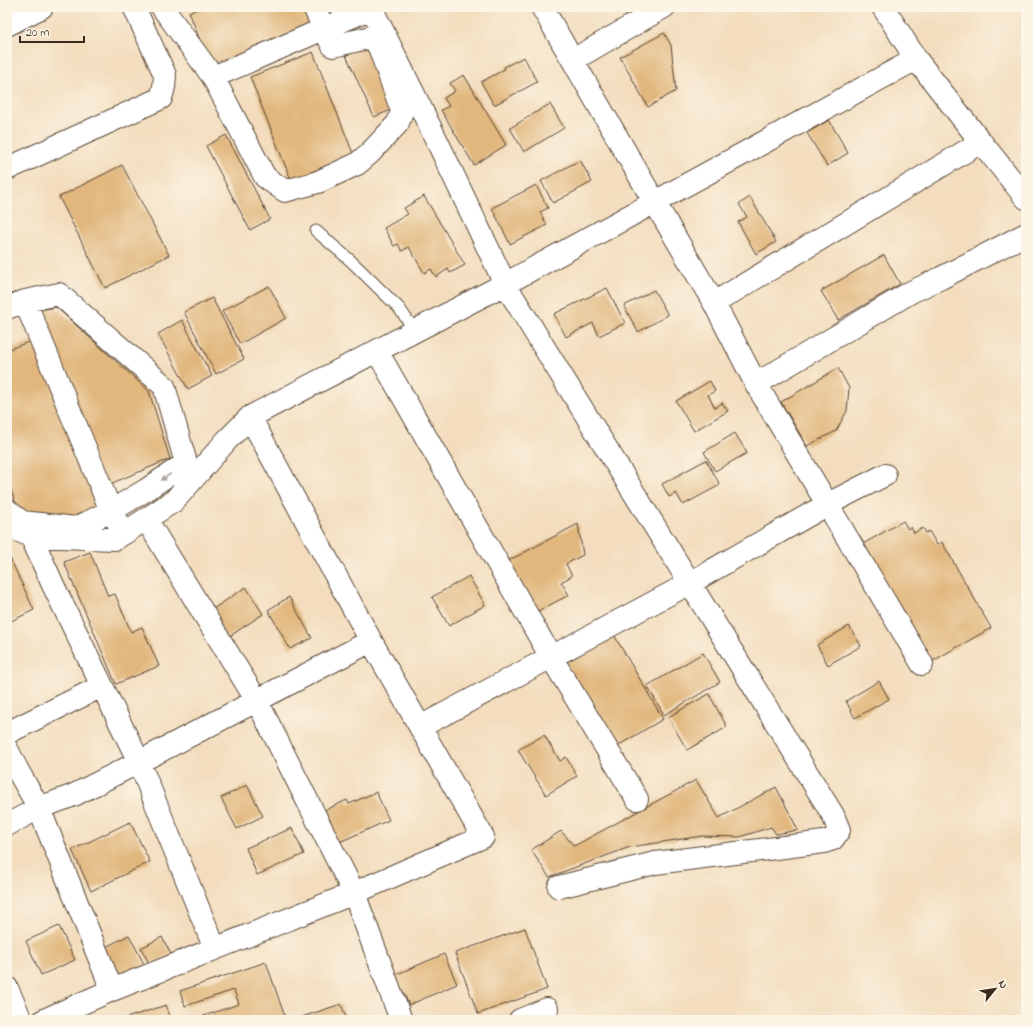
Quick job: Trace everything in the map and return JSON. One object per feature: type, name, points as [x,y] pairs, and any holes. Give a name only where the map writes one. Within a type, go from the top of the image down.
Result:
[{"type":"street","points":[[7,25],[42,7]]},
{"type":"street","points":[[9,162],[162,98],[164,76],[134,7]]},
{"type":"street","points":[[163,7],[213,76],[265,177],[285,191],[318,182],[357,164],[370,153],[398,123],[402,111],[379,47],[372,37],[333,46],[314,7]]},
{"type":"street","points":[[213,76],[324,29],[371,7],[505,284],[833,815],[838,830],[833,839],[824,842],[655,863],[559,886]]},
{"type":"street","points":[[542,7],[714,303],[756,384],[922,664]]},
{"type":"street","points":[[573,60],[664,7]]},
{"type":"street","points":[[883,7],[916,59],[1026,198]]},
{"type":"street","points":[[8,519],[76,528],[111,511],[146,490],[194,466],[227,440],[250,417],[505,284],[916,59]]},
{"type":"street","points":[[714,303],[981,142]]},
{"type":"street","points":[[756,384],[911,292],[1026,234]]},
{"type":"street","points":[[125,533],[111,511],[16,305],[59,294],[164,386],[194,466]]},
{"type":"street","points":[[377,351],[551,657],[637,799]]},
{"type":"street","points":[[44,1020],[112,990],[354,893],[484,837],[371,642],[250,417]]},
{"type":"street","points":[[32,536],[115,539],[174,501],[194,466]]},
{"type":"street","points":[[420,727],[690,583],[828,504],[885,475]]},
{"type":"street","points":[[8,519],[32,536],[53,584],[139,762],[215,949]]},
{"type":"street","points":[[146,519],[257,701],[354,893],[401,1020]]},
{"type":"street","points":[[7,825],[39,808],[74,795],[371,642]]},
{"type":"street","points":[[7,732],[102,686]]},
{"type":"street","points":[[7,749],[18,772],[39,808],[112,990]]},
{"type":"street","points":[[7,988],[21,1020]]},
{"type":"street","points":[[520,1020],[547,1009]]},
{"type":"lane","points":[[316,231],[350,260],[399,308],[415,331]]},
{"type":"building","points":[[203,7],[306,7],[314,27],[210,66],[189,12]]},
{"type":"building","points":[[664,33],[671,45],[676,91],[648,107],[620,57]]},
{"type":"building","points":[[366,41],[396,108],[374,117],[344,51]]},
{"type":"building","points":[[313,52],[354,156],[291,180],[250,77]]},
{"type":"building","points":[[524,57],[537,82],[494,105],[481,82],[505,69],[504,67]]},
{"type":"building","points":[[464,75],[506,145],[474,165],[441,110],[449,106],[444,98],[455,91],[450,83]]},
{"type":"building","points":[[550,104],[564,128],[524,152],[510,128]]},
{"type":"building","points":[[829,120],[848,153],[827,166],[807,133]]},
{"type":"building","points":[[226,135],[270,219],[250,230],[206,146]]},
{"type":"building","points":[[580,160],[592,182],[553,203],[541,181]]},
{"type":"building","points":[[122,165],[169,255],[105,288],[59,197]]},
{"type":"building","points":[[536,185],[548,208],[540,212],[547,225],[510,244],[492,208]]},
{"type":"building","points":[[424,196],[465,265],[450,273],[448,269],[436,277],[431,269],[424,273],[409,247],[402,251],[398,244],[394,246],[384,228],[408,214],[404,208]]},
{"type":"building","points":[[750,197],[776,242],[756,254],[738,222],[747,217],[739,204]]},
{"type":"building","points":[[884,255],[900,284],[838,320],[821,291]]},
{"type":"building","points":[[269,286],[286,318],[240,344],[222,311]]},
{"type":"building","points":[[607,288],[625,323],[599,336],[593,323],[566,337],[554,314]]},
{"type":"building","points":[[654,290],[668,315],[638,332],[624,306]]},
{"type":"building","points":[[212,298],[244,359],[216,374],[184,312]]},
{"type":"building","points":[[56,307],[149,391],[170,459],[105,486],[35,311]]},
{"type":"building","points":[[182,320],[212,376],[188,389],[158,334]]},
{"type":"building","points":[[39,338],[99,511],[79,520],[21,518],[7,479],[7,350]]},
{"type":"building","points":[[838,368],[849,388],[847,411],[836,431],[807,446],[781,402]]},
{"type":"building","points":[[710,381],[715,391],[708,395],[715,408],[722,403],[728,411],[694,431],[676,401]]},
{"type":"building","points":[[735,433],[747,453],[715,471],[704,452]]},
{"type":"building","points":[[706,460],[720,485],[683,505],[676,493],[669,497],[662,484]]},
{"type":"building","points":[[903,521],[908,529],[911,527],[914,533],[923,528],[926,533],[929,531],[937,545],[942,542],[991,628],[931,662],[863,544]]},
{"type":"building","points":[[578,524],[583,555],[566,564],[572,576],[561,582],[569,595],[536,612],[508,561]]},
{"type":"building","points":[[90,552],[108,596],[115,594],[131,632],[142,627],[159,666],[116,684],[64,562]]},
{"type":"building","points":[[10,558],[34,610],[7,623],[7,559]]},
{"type":"building","points":[[469,576],[485,605],[449,626],[432,597]]},
{"type":"building","points":[[246,587],[263,614],[227,638],[210,611]]},
{"type":"building","points":[[289,597],[312,638],[290,649],[268,610]]},
{"type":"building","points":[[849,626],[861,646],[828,665],[817,645]]},
{"type":"building","points":[[614,635],[663,719],[614,748],[565,663]]},
{"type":"building","points":[[703,653],[720,682],[664,715],[647,686]]},
{"type":"building","points":[[879,681],[889,699],[855,718],[846,701]]},
{"type":"building","points":[[709,694],[727,727],[687,750],[668,717]]},
{"type":"building","points":[[544,735],[560,761],[566,757],[577,776],[546,795],[518,750]]},
{"type":"building","points":[[696,780],[719,818],[776,787],[798,830],[776,834],[771,827],[740,837],[702,836],[630,847],[549,877],[531,850],[561,831],[574,846]]},
{"type":"building","points":[[247,785],[263,816],[237,829],[221,798]]},
{"type":"building","points":[[376,792],[389,820],[335,844],[321,812],[347,800],[349,804]]},
{"type":"building","points":[[130,822],[150,862],[91,891],[72,850]]},
{"type":"building","points":[[292,828],[304,854],[257,875],[246,848]]},
{"type":"building","points":[[59,926],[75,960],[41,975],[26,941]]},
{"type":"building","points":[[525,928],[547,989],[478,1014],[455,953]]},
{"type":"building","points":[[129,935],[146,968],[120,982],[102,949]]},
{"type":"building","points":[[162,937],[171,954],[150,965],[141,948]]},
{"type":"building","points":[[444,954],[457,984],[409,1005],[395,975]]},
{"type":"building","points":[[266,962],[286,1020],[192,1020],[239,1004],[234,990],[185,1006],[180,991]]},
{"type":"building","points":[[341,1004],[347,1020],[293,1020]]},
{"type":"building","points":[[166,1005],[171,1020],[120,1020]]}]
